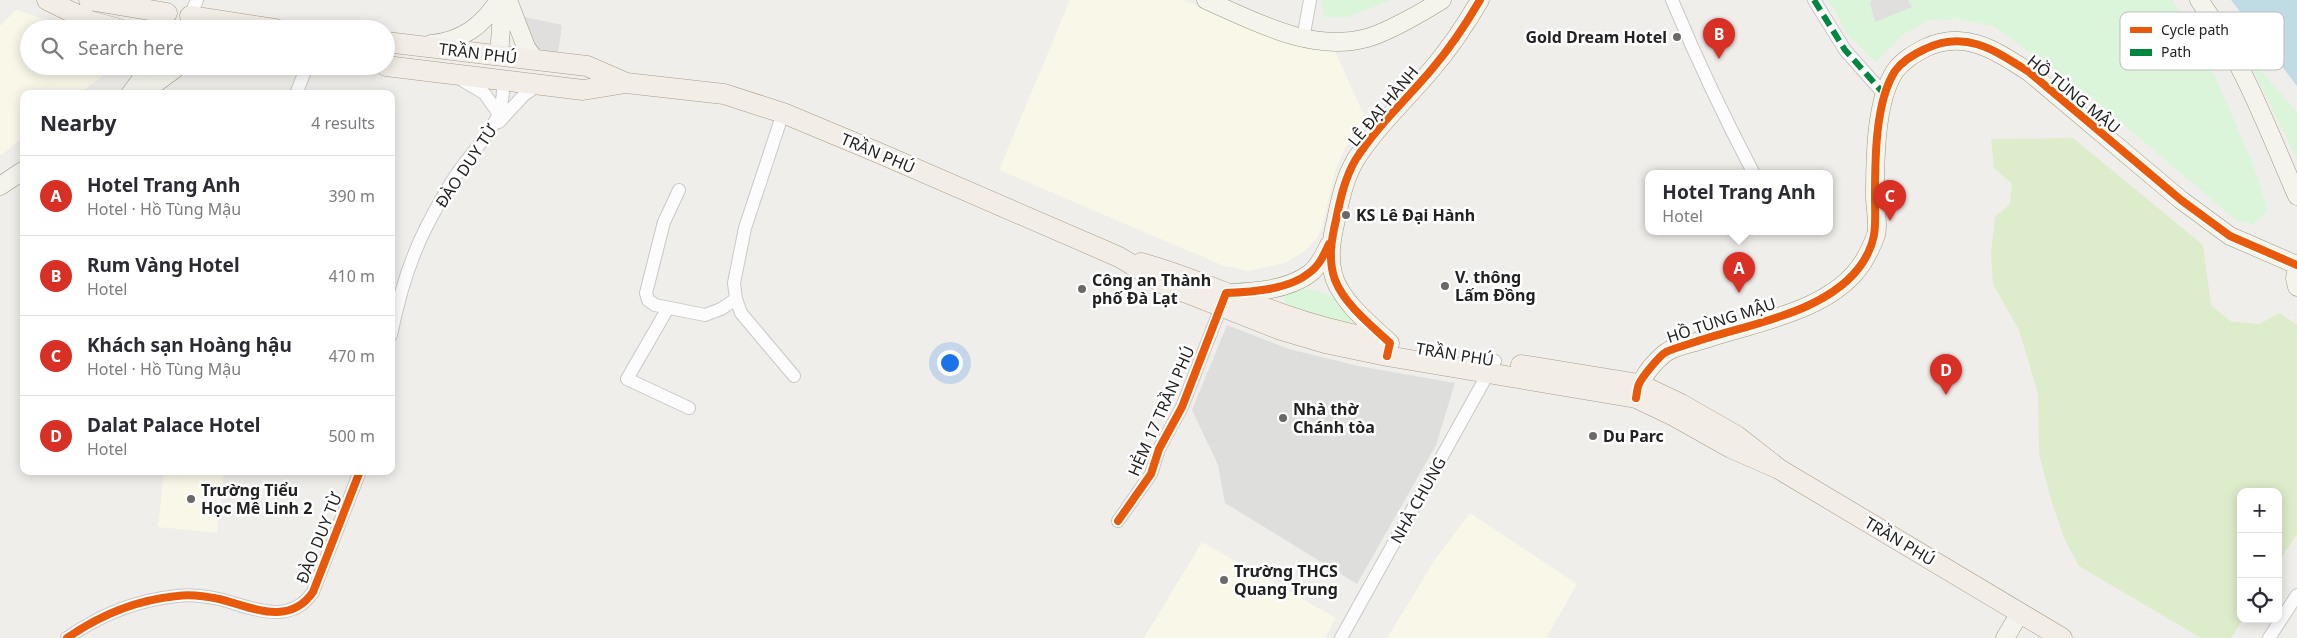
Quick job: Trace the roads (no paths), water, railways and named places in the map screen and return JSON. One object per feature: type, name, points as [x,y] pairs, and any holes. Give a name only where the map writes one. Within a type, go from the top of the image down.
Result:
[{"type":"main road","points":[[47,0],[88,20]]},
{"type":"main road","points":[[89,0],[224,20]]},
{"type":"main road","points":[[157,20],[160,16],[167,13]]},
{"type":"main road","name":"TRẦN PHÚ","points":[[395,43],[587,66],[626,83]]},
{"type":"main road","points":[[499,56],[503,80]]},
{"type":"main road","name":"TRẦN PHÚ","points":[[395,67],[583,90],[626,83],[724,94],[783,113],[1119,257],[1169,271],[1223,300],[1328,329],[1389,349],[1492,368],[1592,375],[1681,404],[1737,436],[1779,469],[2061,638]]},
{"type":"street","points":[[414,46],[456,40],[468,34],[480,24],[498,0]]},
{"type":"street","points":[[499,56],[503,0]]},
{"type":"street","points":[[508,0],[526,47],[535,60]]},
{"type":"street","points":[[1206,0],[1262,25],[1303,39],[1339,41],[1368,37],[1442,0]]},
{"type":"street","points":[[1303,39],[1310,0]]},
{"type":"street","name":"LÊ ĐẠI HÀNH","points":[[1223,300],[1250,292],[1274,288],[1309,274],[1320,263],[1330,242],[1342,194],[1355,160],[1391,115],[1433,68],[1462,29],[1480,0]]},
{"type":"street","points":[[1672,0],[1732,135],[1752,170]]},
{"type":"street","points":[[1814,0],[1844,50],[1885,95]]},
{"type":"street","points":[[2199,0],[2208,12]]},
{"type":"street","name":"HỒ TÙNG MẬU","points":[[1637,391],[1665,353],[1809,306],[1850,278],[1863,262],[1876,233],[1877,135],[1885,95],[1896,71],[1911,55],[1936,43],[1966,40],[1994,50],[2029,72],[2180,200],[2230,236],[2297,267]]},
{"type":"street","points":[[2240,70],[2297,196]]},
{"type":"street","points":[[446,74],[473,85],[484,93],[499,114]]},
{"type":"street","points":[[133,90],[142,75]]},
{"type":"street","points":[[146,90],[166,75]]},
{"type":"street","points":[[298,90],[303,75]]},
{"type":"street","name":"ĐÀO DUY TỪ","points":[[395,319],[407,272],[430,220],[464,164],[492,129],[499,114],[503,98],[503,80]]},
{"type":"street","points":[[492,129],[524,95],[539,84]]},
{"type":"street","points":[[783,113],[745,228],[734,283],[736,299],[741,313],[794,376]]},
{"type":"street","points":[[0,186],[20,173]]},
{"type":"street","points":[[679,190],[664,222],[646,293],[648,300],[655,305],[705,315],[721,309],[736,299]]},
{"type":"street","name":"LÊ ĐẠI HÀNH","points":[[1330,242],[1330,264],[1340,289],[1389,349]]},
{"type":"street","points":[[2297,267],[2295,278],[2297,287]]},
{"type":"street","name":"HẺM 17 TRẦN PHÚ","points":[[1118,521],[1151,474],[1159,449],[1182,407],[1223,300]]},
{"type":"street","points":[[668,308],[627,379],[689,408]]},
{"type":"street","name":"NHÀ CHUNG","points":[[1341,638],[1492,368]]},
{"type":"street","name":"ĐÀO DUY TỪ","points":[[67,638],[102,616],[136,604],[178,596],[218,599],[265,613],[297,607],[308,600],[313,592],[358,475]]},
{"type":"street","points":[[2269,638],[2297,595]]},
{"type":"street","points":[[2005,638],[2020,613]]},
{"type":"water","points":[[2231,0],[2297,0],[2297,86],[2284,69],[2284,12],[2240,12]]},
{"type":"place","name":"Gold Dream Hotel","points":[[1677,37]]},
{"type":"place","name":"Rum Vàng Hotel","points":[[1719,59]]},
{"type":"place","name":"KS Lê Đại Hành","points":[[1346,215]]},
{"type":"place","name":"Khách sạn Hoàng hậu","points":[[1890,221]]},
{"type":"place","name":"V. thông Lấm Đồng","points":[[1445,286]]},
{"type":"place","name":"Công an Thành phố Đà Lạt","points":[[1082,289]]},
{"type":"place","name":"Hotel Trang Anh","points":[[1739,293]]},
{"type":"place","name":"Dalat Palace Hotel","points":[[1946,395]]},
{"type":"place","name":"Nhà thờ Chánh tòa","points":[[1283,418]]},
{"type":"place","name":"Du Parc","points":[[1593,436]]},
{"type":"place","name":"Trường Tiểu Học Mê Linh 2","points":[[191,499]]},
{"type":"place","name":"Trường THCS Quang Trung","points":[[1224,580]]}]
